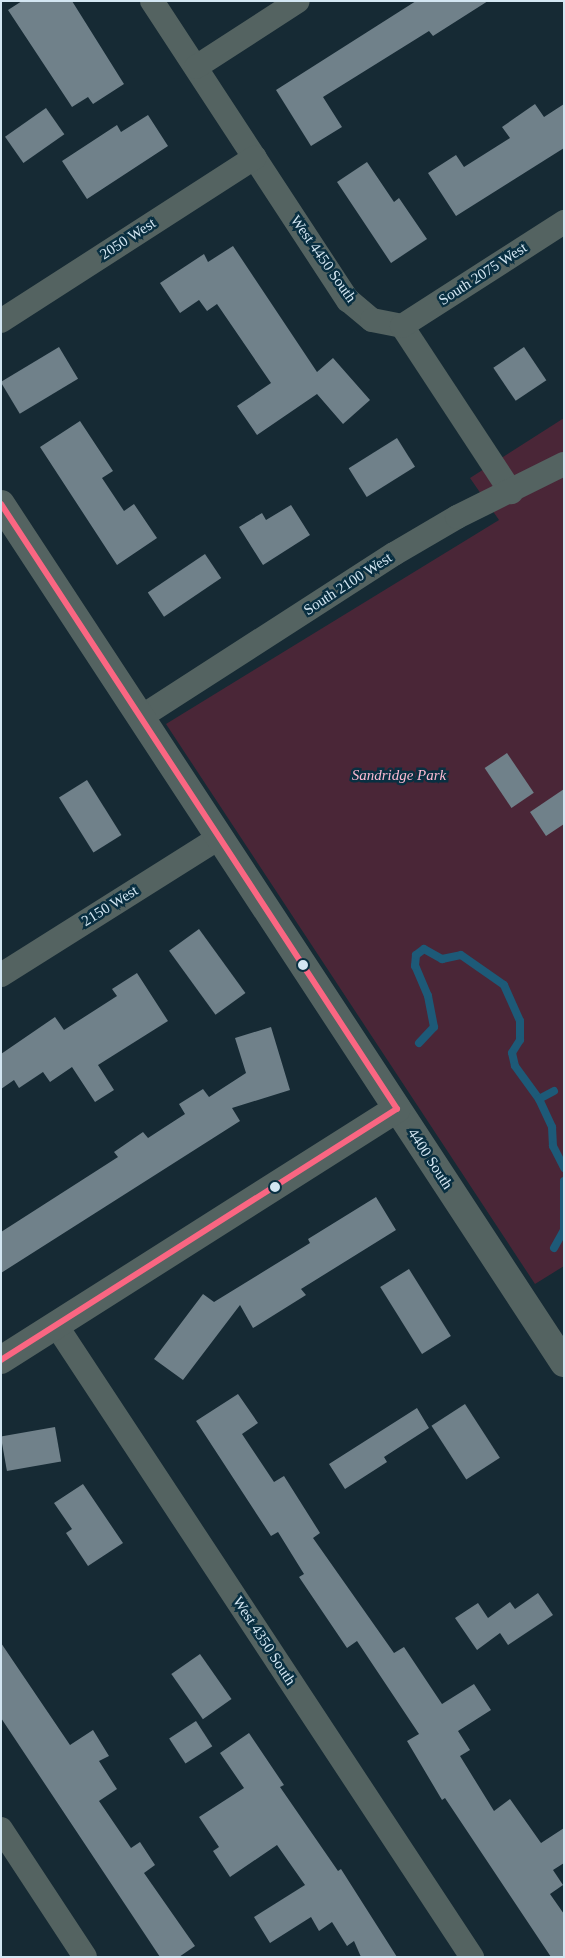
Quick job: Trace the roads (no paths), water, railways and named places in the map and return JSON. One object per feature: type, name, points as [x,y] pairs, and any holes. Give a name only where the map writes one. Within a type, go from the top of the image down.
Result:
[{"type":"street","name":"West 4450 South","points":[[152,1],[348,300],[372,320],[402,326]]},
{"type":"street","points":[[196,67],[298,1]]},
{"type":"street","name":"2050 West","points":[[1,321],[255,158]]},
{"type":"street","name":"South 2075 West","points":[[402,326],[564,222]]},
{"type":"street","points":[[402,326],[511,492]]},
{"type":"street","name":"South 2100 West","points":[[141,717],[394,554],[458,517],[564,464]]},
{"type":"street","name":"4400 South","points":[[1,504],[564,1363]]},
{"type":"street","name":"2150 West","points":[[1,975],[220,837]]},
{"type":"street","points":[[1,1360],[397,1109]]},
{"type":"street","name":"West 4350 South","points":[[56,1325],[472,1957]]},
{"type":"street","points":[[1,1829],[85,1957]]},
{"type":"waterway","points":[[419,1043],[434,1027],[428,996],[415,966],[416,955],[424,949],[442,959],[461,955],[504,985],[520,1021],[520,1040],[512,1053],[515,1066],[539,1099],[554,1091]]},
{"type":"waterway","points":[[539,1099],[552,1127],[553,1146],[564,1168]]},
{"type":"waterway","points":[[554,1248],[564,1230],[564,1181]]},
{"type":"park label","name":"Sandridge Park","points":[[399,776]]}]
